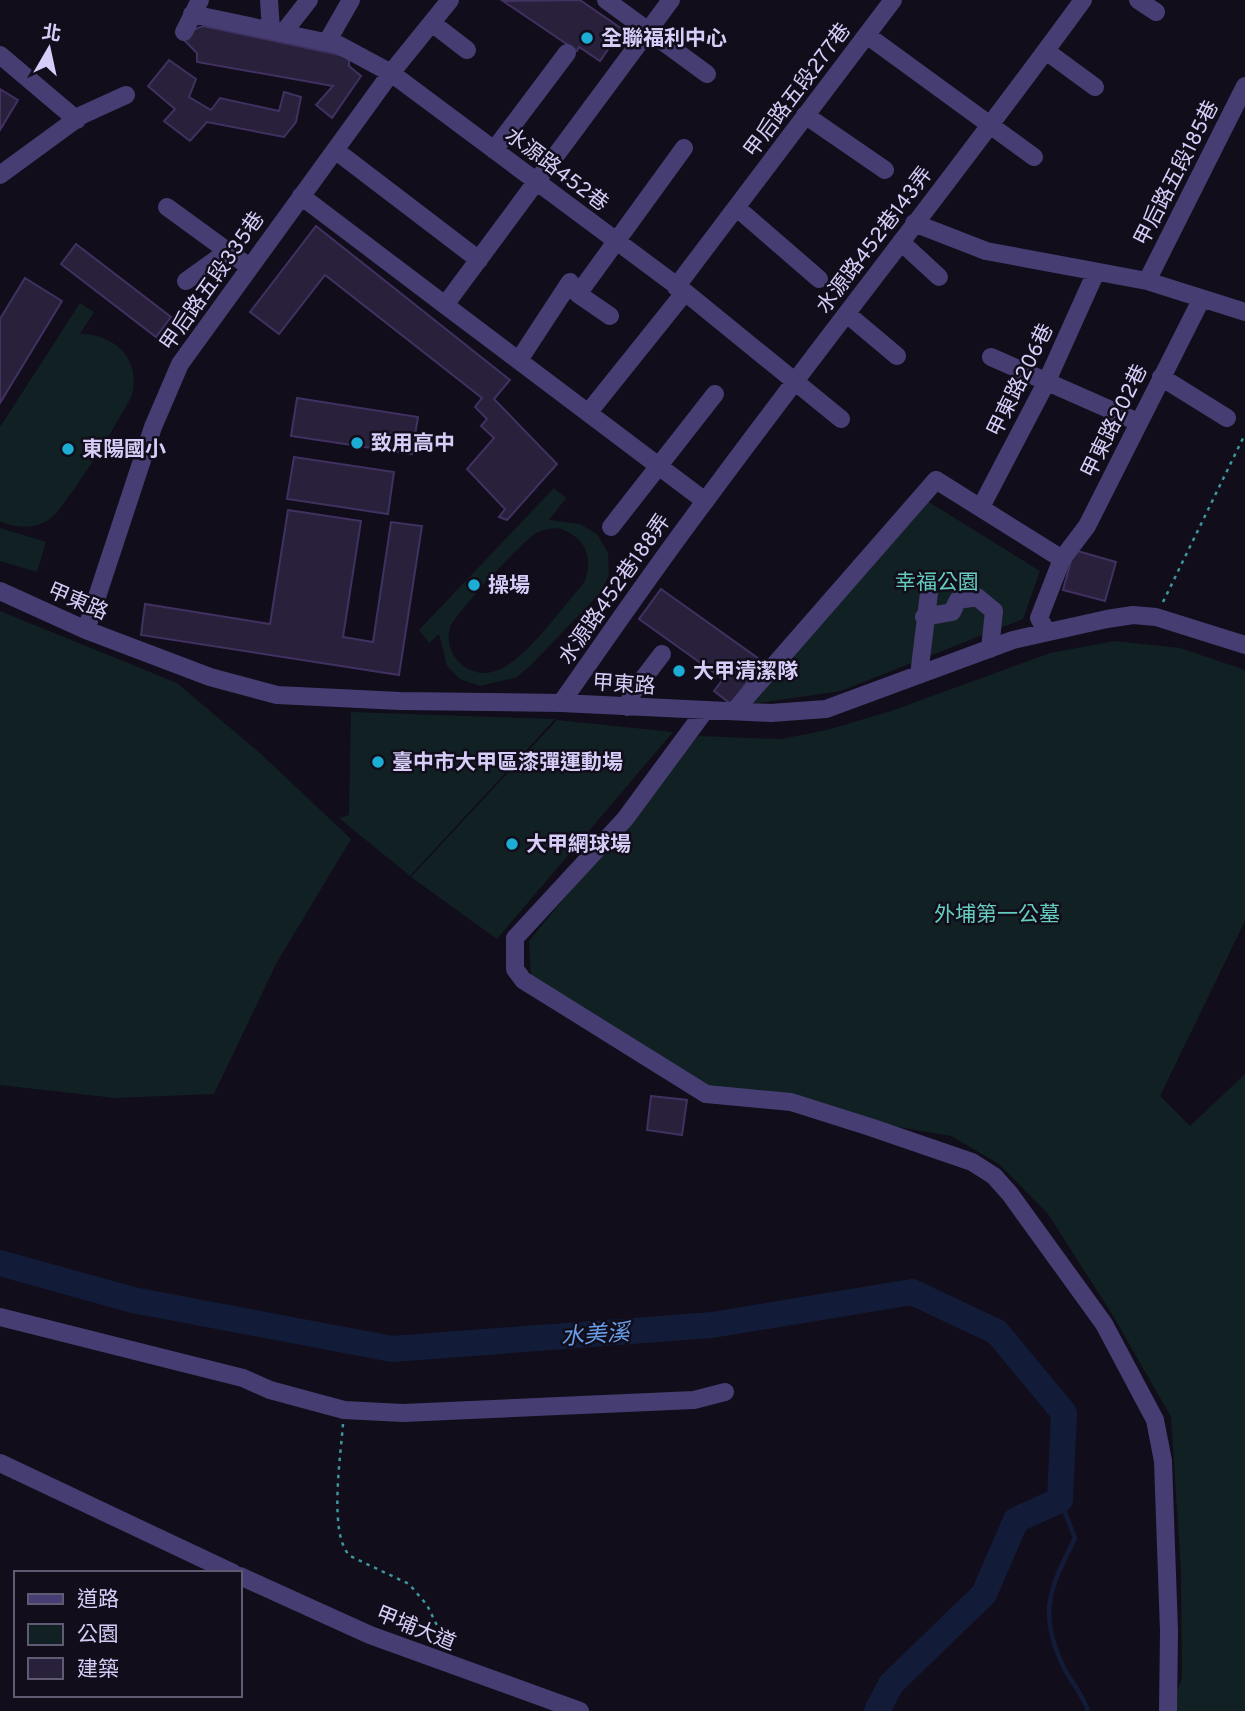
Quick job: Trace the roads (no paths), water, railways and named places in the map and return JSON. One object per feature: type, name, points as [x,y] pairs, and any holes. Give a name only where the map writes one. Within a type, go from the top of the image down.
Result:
[{"type":"street","points":[[269,0],[277,32]]},
{"type":"street","points":[[277,32],[309,0]]},
{"type":"street","points":[[327,42],[351,0]]},
{"type":"street","name":"甲后路五段335巷","points":[[86,630],[165,395],[180,364],[248,266],[391,73],[450,0]]},
{"type":"street","points":[[606,0],[707,74]]},
{"type":"street","points":[[445,305],[671,0]]},
{"type":"street","name":"甲后路五段277巷","points":[[588,413],[681,290],[805,115],[893,0]]},
{"type":"street","name":"水源路452巷143弄","points":[[794,383],[914,223],[992,125],[1083,0]]},
{"type":"street","points":[[1138,0],[1156,12]]},
{"type":"street","points":[[184,32],[196,7]]},
{"type":"street","name":"水源路452巷","points":[[196,7],[277,32],[339,45],[391,73],[681,290],[841,419]]},
{"type":"street","points":[[432,23],[467,50]]},
{"type":"street","points":[[868,36],[1034,157]]},
{"type":"street","points":[[1046,51],[1094,87]]},
{"type":"street","points":[[494,150],[567,53]]},
{"type":"street","points":[[0,55],[76,120]]},
{"type":"street","name":"甲后路五段185巷","points":[[1147,281],[1244,89]]},
{"type":"street","points":[[0,175],[76,120],[126,95]]},
{"type":"street","points":[[805,115],[885,170]]},
{"type":"street","points":[[610,316],[578,294],[684,148]]},
{"type":"street","points":[[335,150],[479,260]]},
{"type":"street","points":[[301,196],[705,501]]},
{"type":"street","points":[[167,206],[248,266]]},
{"type":"street","points":[[737,208],[819,279]]},
{"type":"street","points":[[914,223],[986,251],[1147,281],[1245,312]]},
{"type":"street","points":[[901,242],[939,277]]},
{"type":"street","points":[[186,281],[228,251]]},
{"type":"street","name":"甲東路206巷","points":[[981,507],[1046,383],[1096,272]]},
{"type":"street","points":[[519,360],[570,282]]},
{"type":"street","name":"甲東路202巷","points":[[1047,632],[1039,618],[1062,559],[1087,526],[1201,300]]},
{"type":"street","points":[[847,314],[897,356]]},
{"type":"street","points":[[991,357],[1138,422]]},
{"type":"street","points":[[1161,377],[1227,418]]},
{"type":"street","name":"水源路452巷188弄","points":[[561,703],[705,501],[794,383]]},
{"type":"street","name":"水源路452巷188弄","points":[[611,527],[715,394]]},
{"type":"street","points":[[736,709],[936,480],[1062,559]]},
{"type":"street","name":"甲東路","points":[[0,591],[86,630],[210,677],[277,695],[400,701],[561,703],[704,712],[736,709],[771,713],[826,709],[990,649],[1047,632],[1120,617],[1156,617],[1245,645]]},
{"type":"street","points":[[919,675],[929,593]]},
{"type":"street","points":[[924,617],[952,612],[958,600],[977,597],[994,611],[990,649]]},
{"type":"street","points":[[627,707],[633,692],[662,654]]},
{"type":"street","points":[[704,712],[625,819],[515,937],[515,969],[523,980],[706,1094],[791,1102],[972,1163],[994,1176],[1104,1324],[1155,1420],[1164,1487],[1169,1631],[1168,1711]]},
{"type":"street","points":[[0,1317],[243,1378],[270,1390],[344,1410],[403,1413],[694,1400],[725,1392]]},
{"type":"street","points":[[0,1463],[229,1571]]},
{"type":"street","name":"甲埔大道","points":[[242,1577],[359,1630],[453,1667],[580,1711]]},
{"type":"waterway","name":"水美溪","points":[[0,1263],[133,1300],[392,1349],[712,1325],[912,1292],[997,1332],[1064,1413],[1060,1500],[1016,1520],[984,1594],[891,1684],[877,1711]]},
{"type":"waterway","points":[[1060,1500],[1075,1538],[1053,1587],[1049,1616],[1051,1631],[1064,1668],[1088,1711]]},
{"type":"place","name":"全聯福利中心","points":[[587,38]]},
{"type":"place","name":"致用高中","points":[[357,443]]},
{"type":"place","name":"東陽國小","points":[[68,449]]},
{"type":"place","name":"操場","points":[[474,585]]},
{"type":"place","name":"大甲清潔隊","points":[[679,671]]},
{"type":"place","name":"臺中市大甲區漆彈運動場","points":[[378,762]]},
{"type":"place","name":"大甲網球場","points":[[512,844]]},
{"type":"park label","name":"幸福公園","points":[[937,582]]},
{"type":"park label","name":"外埔第一公墓","points":[[997,914]]}]
